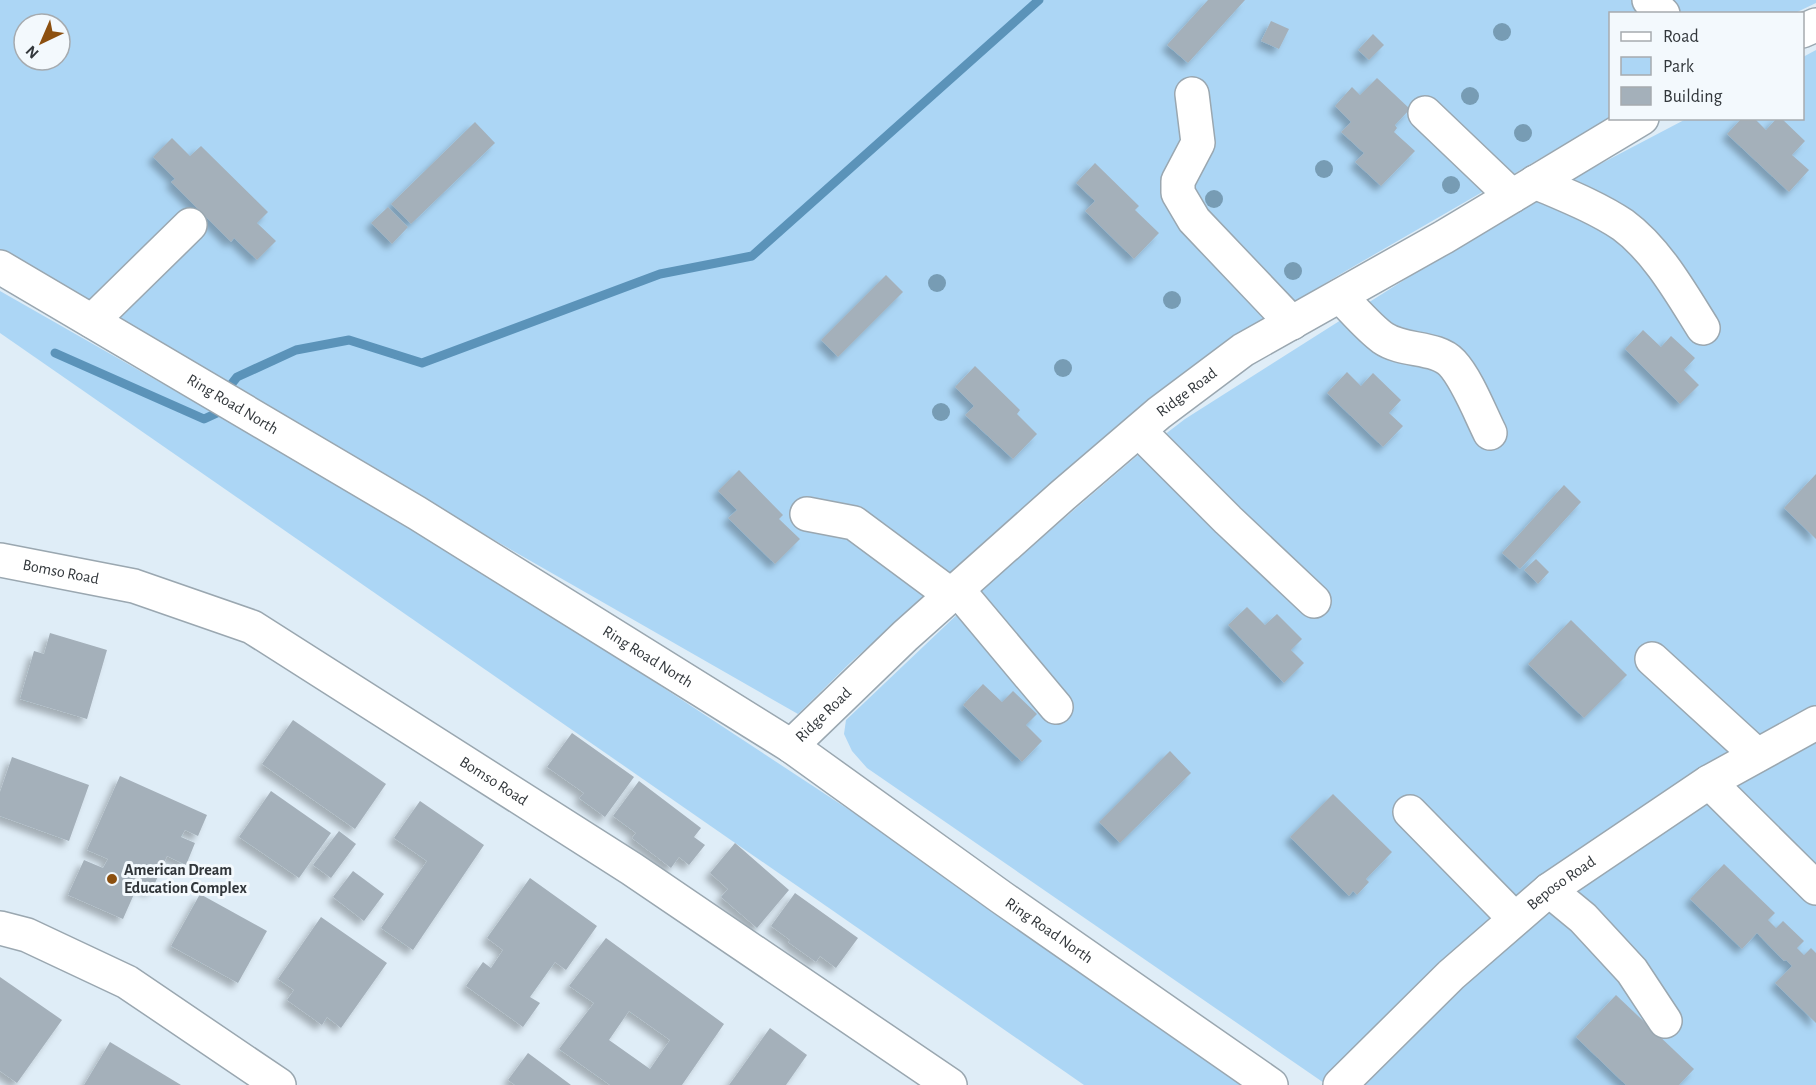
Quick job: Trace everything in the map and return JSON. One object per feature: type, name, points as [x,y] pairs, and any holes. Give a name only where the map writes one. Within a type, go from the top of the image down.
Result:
[{"type":"street","points":[[1649,0],[1661,12]]},
{"type":"street","points":[[1192,94],[1198,143],[1178,181],[1178,193],[1194,220],[1292,323]]},
{"type":"street","points":[[1425,113],[1523,189],[1595,208],[1625,227],[1650,251],[1676,284],[1703,328]]},
{"type":"street","name":"Ridge Road","points":[[791,746],[904,636],[954,592],[1160,413],[1243,350],[1340,296],[1639,120]]},
{"type":"street","points":[[92,321],[190,225]]},
{"type":"street","name":"Ring Road North","points":[[0,267],[417,513],[791,746],[1001,897],[1271,1085]]},
{"type":"street","points":[[1340,296],[1384,339],[1411,349],[1438,354],[1452,362],[1463,378],[1490,432]]},
{"type":"street","points":[[1139,431],[1228,520],[1314,601]]},
{"type":"street","points":[[807,514],[854,523],[954,592],[1056,707]]},
{"type":"street","name":"Bomso Road","points":[[0,560],[134,586],[252,627],[386,710],[632,869],[950,1085]]},
{"type":"street","points":[[1652,659],[1757,755]]},
{"type":"street","name":"Beposo Road","points":[[1340,1085],[1451,975],[1550,890],[1709,782],[1816,723]]},
{"type":"street","points":[[1709,782],[1816,888]]},
{"type":"street","points":[[1410,812],[1515,919]]},
{"type":"street","points":[[1550,890],[1583,918],[1632,971],[1665,1021]]},
{"type":"street","points":[[0,928],[27,935],[127,982],[279,1085]]},
{"type":"green space","points":[[0,0],[1816,0],[1816,3],[1797,12],[1609,12],[1609,119],[1240,335],[990,538],[850,663],[798,714],[0,257]]},
{"type":"green space","points":[[1816,50],[1816,1085],[1327,1085],[867,768],[852,751],[844,734],[846,720],[1004,570],[1138,455],[1185,419],[1524,204],[1684,120],[1804,120],[1804,56]]},
{"type":"green space","points":[[0,291],[449,547],[1049,941],[1258,1085],[1084,1085],[0,333]]},
{"type":"building","points":[[1208,0],[1245,0],[1188,63],[1167,45]]},
{"type":"building","points":[[1271,21],[1289,29],[1279,49],[1261,41]]},
{"type":"building","points":[[1373,34],[1384,45],[1369,60],[1358,50]]},
{"type":"building","points":[[1377,78],[1410,109],[1395,125],[1397,128],[1394,132],[1415,151],[1381,186],[1355,162],[1364,153],[1341,132],[1351,122],[1335,106],[1352,87],[1360,95]]},
{"type":"building","points":[[1740,120],[1756,120],[1766,130],[1775,120],[1783,120],[1805,141],[1792,155],[1809,170],[1789,192],[1727,134]]},
{"type":"building","points":[[475,122],[495,143],[411,224],[391,204]]},
{"type":"building","points":[[172,138],[190,156],[201,146],[268,212],[257,223],[276,241],[257,260],[234,238],[231,242],[171,182],[175,179],[153,157]]},
{"type":"building","points":[[1095,163],[1139,206],[1135,210],[1159,233],[1134,259],[1085,211],[1095,201],[1076,183]]},
{"type":"building","points":[[388,207],[408,227],[392,244],[371,223]]},
{"type":"building","points":[[886,275],[903,292],[838,357],[821,340]]},
{"type":"building","points":[[1643,330],[1661,347],[1671,336],[1695,358],[1684,370],[1699,385],[1680,404],[1625,349]]},
{"type":"building","points":[[975,366],[1020,410],[1017,414],[1037,434],[1013,459],[965,415],[974,406],[955,387]]},
{"type":"building","points":[[1347,372],[1361,386],[1373,373],[1401,400],[1389,413],[1403,426],[1383,447],[1327,393]]},
{"type":"building","points":[[739,470],[783,515],[779,519],[800,539],[775,564],[728,518],[737,510],[718,491]]},
{"type":"building","points":[[1816,474],[1816,539],[1784,508]]},
{"type":"building","points":[[1564,485],[1581,502],[1520,569],[1502,553]]},
{"type":"building","points":[[1536,559],[1549,572],[1538,584],[1524,570]]},
{"type":"building","points":[[1247,607],[1265,625],[1277,614],[1302,639],[1291,650],[1304,663],[1284,683],[1228,625]]},
{"type":"building","points":[[1571,620],[1627,675],[1584,718],[1528,664]]},
{"type":"building","points":[[50,633],[107,650],[87,719],[20,699],[34,651],[44,654]]},
{"type":"building","points":[[983,684],[1002,702],[1013,691],[1037,714],[1026,725],[1042,741],[1022,762],[963,705]]},
{"type":"building","points":[[293,720],[386,784],[355,829],[262,764]]},
{"type":"building","points":[[572,733],[634,777],[605,817],[579,798],[584,793],[547,767]]},
{"type":"building","points":[[1170,751],[1191,773],[1120,843],[1099,822]]},
{"type":"building","points":[[12,757],[89,785],[69,841],[0,816],[0,792]]},
{"type":"building","points":[[120,776],[207,815],[198,836],[185,830],[181,837],[195,843],[186,865],[167,856],[151,892],[138,885],[123,919],[68,895],[84,860],[103,868],[108,859],[87,850]]},
{"type":"building","points":[[639,781],[701,828],[694,837],[705,845],[689,865],[679,857],[671,868],[632,838],[636,833],[613,816]]},
{"type":"building","points":[[271,791],[331,833],[299,878],[239,837]]},
{"type":"building","points":[[1333,794],[1392,852],[1366,879],[1369,882],[1357,895],[1353,891],[1349,896],[1290,837]]},
{"type":"building","points":[[420,801],[484,845],[413,950],[381,928],[427,861],[394,838]]},
{"type":"building","points":[[339,831],[356,844],[331,878],[313,865]]},
{"type":"building","points":[[735,843],[789,890],[757,928],[721,897],[728,889],[710,873]]},
{"type":"building","points":[[1724,864],[1775,913],[1768,920],[1776,928],[1783,921],[1804,941],[1797,948],[1804,955],[1811,948],[1816,953],[1816,1023],[1775,983],[1792,966],[1786,960],[1784,961],[1757,933],[1742,949],[1690,899]]},
{"type":"building","points":[[353,871],[384,894],[364,921],[333,897]]},
{"type":"building","points":[[530,878],[597,926],[566,970],[555,962],[530,997],[540,1003],[523,1027],[466,986],[483,962],[491,968],[503,950],[487,938]]},
{"type":"building","points":[[795,893],[858,938],[836,968],[820,956],[816,962],[788,942],[790,940],[771,926]]},
{"type":"building","points":[[200,894],[267,931],[238,983],[171,946]]},
{"type":"building","points":[[321,917],[387,963],[341,1028],[327,1017],[322,1025],[287,1000],[294,990],[278,979]]},
{"type":"building","points":[[606,938],[724,1024],[682,1085],[610,1085],[559,1049],[594,1003],[569,986]],"holes":[[[629,1011],[670,1040],[650,1069],[609,1040]]]},
{"type":"building","points":[[0,977],[62,1020],[17,1083],[0,1071]]},
{"type":"building","points":[[1616,995],[1694,1069],[1679,1085],[1626,1085],[1576,1037]]},
{"type":"building","points":[[770,1028],[807,1055],[786,1085],[729,1085]]},
{"type":"building","points":[[110,1042],[181,1085],[84,1085]]},
{"type":"building","points":[[528,1053],[571,1085],[515,1085],[508,1080]]},
{"type":"waterway","points":[[230,386],[237,377],[296,350],[349,340],[422,363],[660,274],[752,256],[1039,0]]},
{"type":"waterway","points":[[55,353],[204,419],[217,413]]},
{"type":"place","name":"American Dream Education Complex","points":[[112,879]]}]
